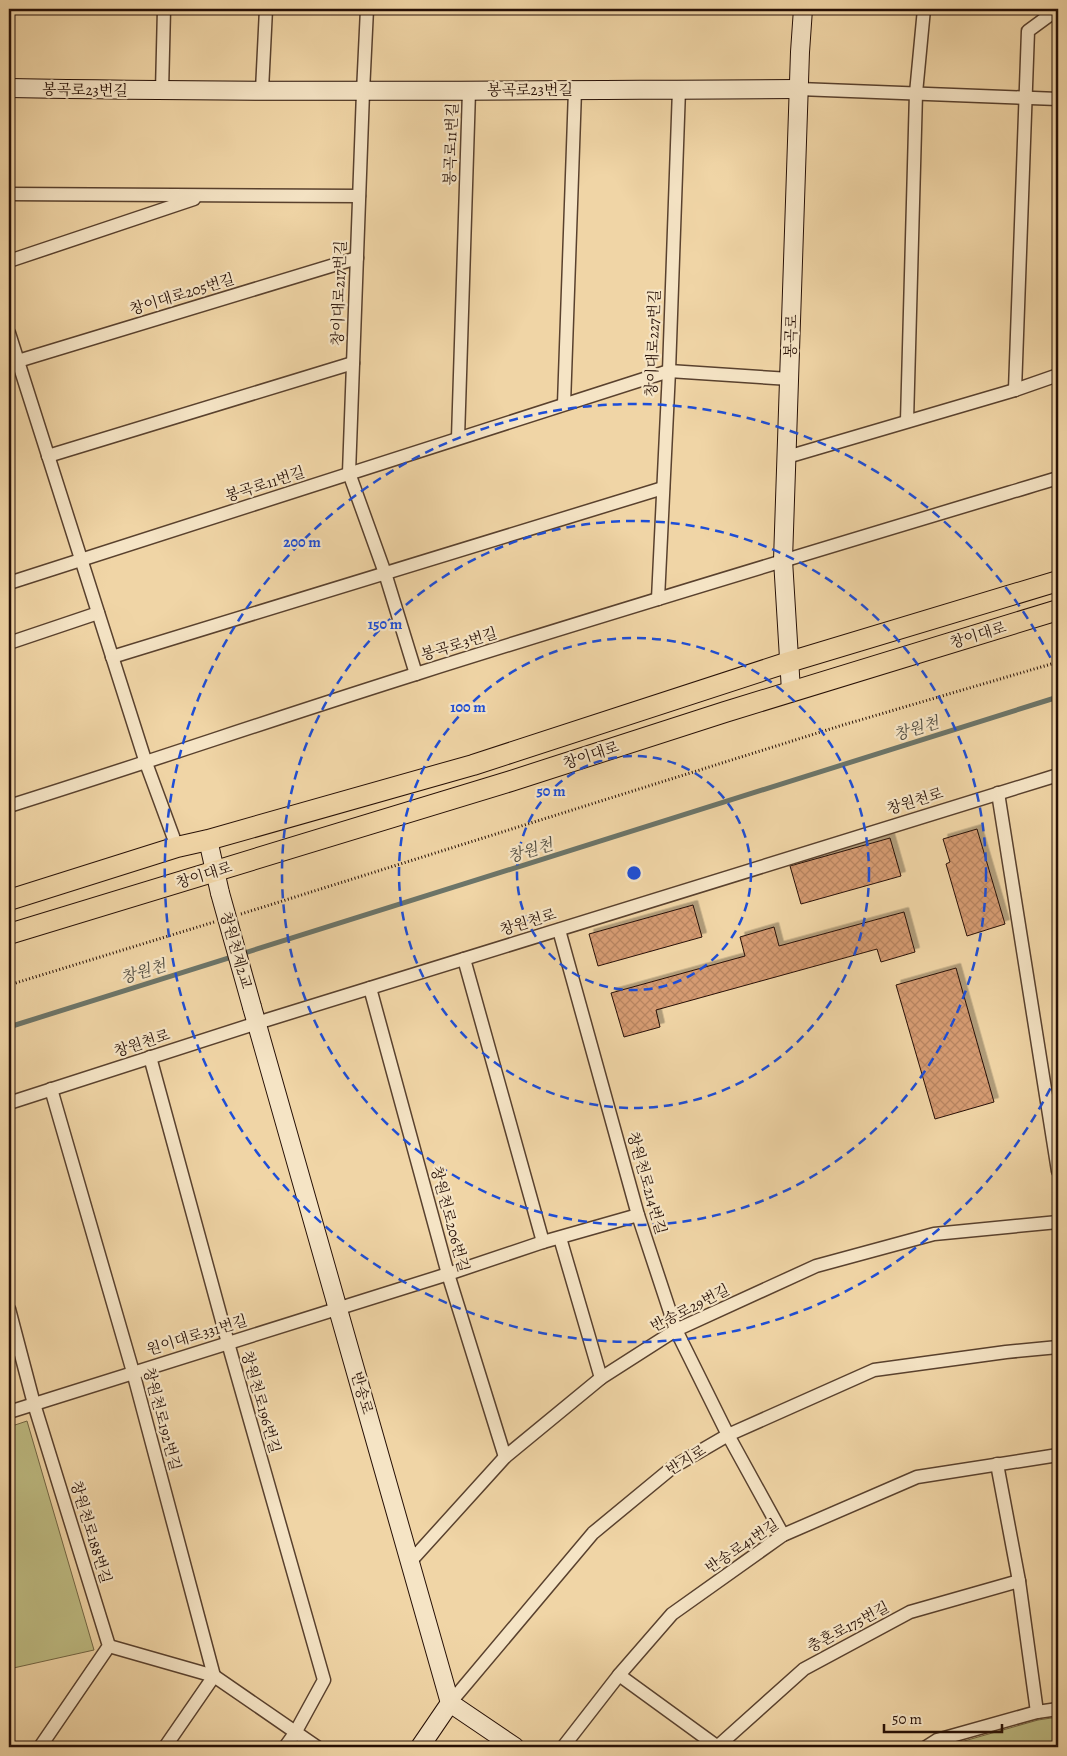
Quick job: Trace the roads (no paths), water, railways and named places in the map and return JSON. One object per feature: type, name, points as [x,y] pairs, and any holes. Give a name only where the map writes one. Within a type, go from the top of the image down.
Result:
[{"type":"main road","name":"창이대로","points":[[9,900],[177,847],[208,840],[474,765],[789,662],[1058,581]]},
{"type":"main road","name":"창이대로","points":[[9,934],[511,781],[790,692],[1058,610]]},
{"type":"street","points":[[162,91],[164,9]]},
{"type":"street","points":[[262,90],[266,9]]},
{"type":"street","name":"창이대로217번길","points":[[367,9],[349,473],[385,572],[416,674]]},
{"type":"street","name":"봉곡로","points":[[790,692],[783,560],[803,9]]},
{"type":"street","points":[[907,421],[916,93],[924,9]]},
{"type":"street","points":[[1014,390],[1028,31],[1058,9]]},
{"type":"street","name":"봉곡로23번길","points":[[9,88],[363,92],[799,89]]},
{"type":"street","points":[[799,89],[1058,100]]},
{"type":"street","points":[[564,404],[575,90]]},
{"type":"street","name":"창이대로227번길","points":[[658,599],[669,371],[679,90]]},
{"type":"street","name":"봉곡로11번길","points":[[458,438],[469,91]]},
{"type":"street","points":[[9,194],[359,196]]},
{"type":"street","points":[[9,261],[204,196]]},
{"type":"street","name":"창이대로205번길","points":[[18,361],[357,258]]},
{"type":"street","points":[[9,333],[146,763],[177,847]]},
{"type":"street","points":[[48,456],[353,363]]},
{"type":"street","name":"봉곡로11번길","points":[[9,583],[669,371],[790,379]]},
{"type":"street","points":[[787,458],[1058,375]]},
{"type":"street","name":"봉곡로3번길","points":[[9,806],[416,674],[783,560],[1058,478]]},
{"type":"street","points":[[112,657],[664,488]]},
{"type":"street","points":[[9,642],[98,613]]},
{"type":"street","name":"창원천로","points":[[9,1102],[150,1057],[255,1015],[370,988],[1058,775]]},
{"type":"street","points":[[998,793],[1055,1129],[1058,1171]]},
{"type":"street","points":[[208,840],[215,872]]},
{"type":"street","name":"창원천제2교","points":[[215,872],[255,1015]]},
{"type":"street","name":"창원천로214번길","points":[[559,930],[638,1215],[676,1330],[728,1435],[783,1535]]},
{"type":"street","points":[[464,959],[544,1242]]},
{"type":"street","name":"창원천로206번길","points":[[370,988],[448,1274],[505,1457]]},
{"type":"street","name":"반송로","points":[[255,1015],[450,1703]]},
{"type":"street","name":"창원천로196번길","points":[[150,1057],[228,1343],[324,1680],[286,1747]]},
{"type":"street","name":"창원천로192번길","points":[[51,1089],[133,1372],[214,1676]]},
{"type":"street","name":"원이대로331번길","points":[[9,1412],[544,1242],[638,1215]]},
{"type":"street","name":"반송로29번길","points":[[410,1562],[505,1457],[601,1378],[676,1330],[816,1266],[934,1234],[1058,1222]]},
{"type":"street","points":[[560,1238],[601,1378]]},
{"type":"street","name":"창원천로188번길","points":[[9,1309],[34,1404],[109,1646]]},
{"type":"street","name":"반지로","points":[[420,1747],[450,1703],[593,1533],[673,1467],[728,1435],[874,1370],[1058,1347]]},
{"type":"street","name":"반송로41번길","points":[[563,1747],[619,1675],[672,1614],[783,1535],[916,1477],[1058,1455]]},
{"type":"street","points":[[998,1464],[1019,1581],[1037,1712]]},
{"type":"street","name":"충혼로175번길","points":[[619,1675],[718,1747],[804,1669],[910,1612],[1019,1581]]},
{"type":"street","points":[[40,1747],[109,1646],[214,1676],[317,1747]]},
{"type":"street","points":[[165,1747],[214,1676]]},
{"type":"street","points":[[450,1703],[514,1747]]},
{"type":"street","points":[[926,1747],[938,1740],[1037,1712],[1058,1709]]},
{"type":"waterway","name":"창원천","points":[[9,1027],[1058,697]]}]
